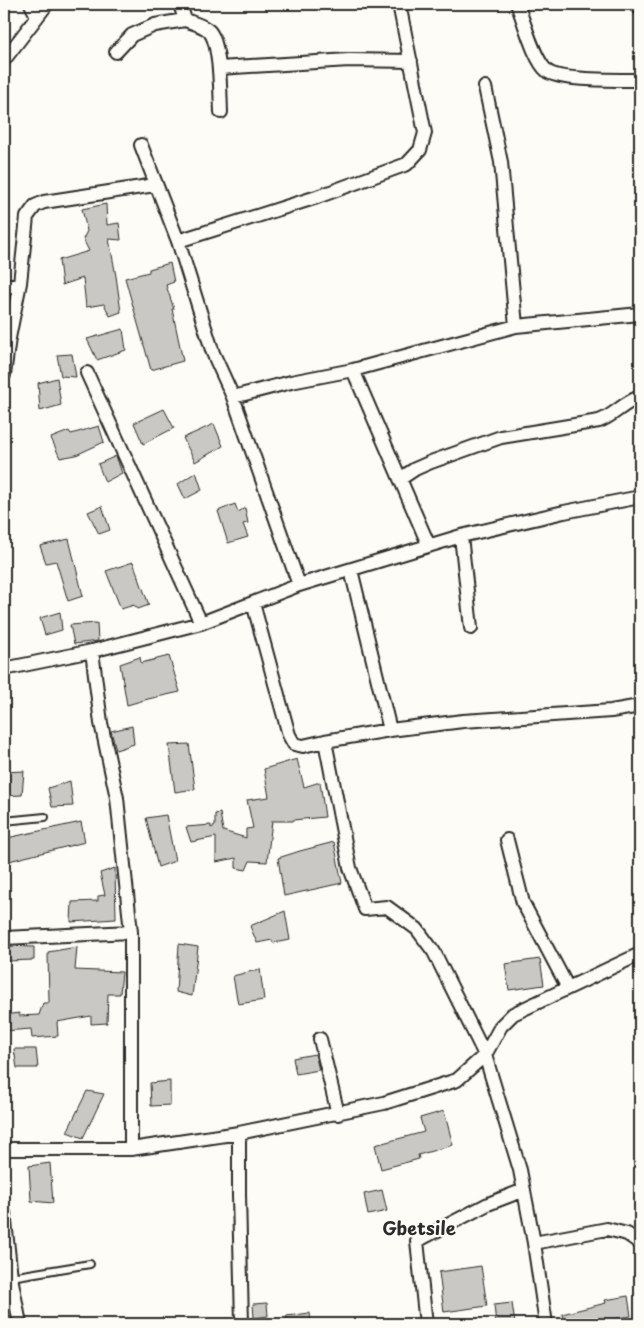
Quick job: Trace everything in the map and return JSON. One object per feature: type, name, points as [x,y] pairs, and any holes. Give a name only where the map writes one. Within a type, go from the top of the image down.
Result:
[{"type":"street","points":[[31,4],[37,16]]},
{"type":"street","points":[[4,60],[47,4]]},
{"type":"street","points":[[180,4],[185,20]]},
{"type":"street","points":[[178,241],[317,197],[407,164],[420,150],[425,133],[399,4]]},
{"type":"street","points":[[517,4],[538,59],[548,72],[564,77],[640,80]]},
{"type":"street","points":[[639,4],[640,9]]},
{"type":"street","points":[[116,52],[132,35],[155,25],[185,20],[201,26],[210,32],[215,41],[219,68],[220,112]]},
{"type":"street","points":[[219,68],[349,60],[411,61]]},
{"type":"street","points":[[485,87],[501,162],[516,326]]},
{"type":"street","points":[[140,145],[178,241],[213,353],[233,397],[300,585]]},
{"type":"street","points":[[4,376],[9,338],[20,283],[27,217],[35,206],[44,202],[155,185]]},
{"type":"street","points":[[4,287],[20,283]]},
{"type":"street","points":[[233,397],[291,382],[353,370],[516,326],[640,314]]},
{"type":"street","points":[[353,370],[429,546]]},
{"type":"street","points":[[87,373],[201,623]]},
{"type":"street","points":[[400,479],[415,469],[431,462],[501,437],[599,421],[610,416],[628,402],[640,397]]},
{"type":"street","points":[[4,669],[92,651],[201,623],[300,585],[461,536],[564,512],[640,497]]},
{"type":"street","points":[[461,536],[471,628]]},
{"type":"street","points":[[351,570],[390,730]]},
{"type":"street","points":[[253,603],[288,735],[294,744],[304,746],[390,730],[463,721],[611,711],[640,706]]},
{"type":"street","points":[[92,651],[101,723],[117,798],[132,932],[131,1149]]},
{"type":"street","points":[[325,741],[350,868],[365,909],[387,907],[417,929],[434,952],[485,1055],[520,1170],[534,1243],[546,1324]]},
{"type":"street","points":[[507,840],[523,903],[568,988]]},
{"type":"street","points":[[4,938],[132,932]]},
{"type":"street","points":[[4,1149],[131,1149],[239,1133],[384,1103],[456,1080],[485,1055],[501,1026],[513,1014],[640,954]]},
{"type":"street","points":[[320,1039],[338,1114]]},
{"type":"street","points":[[239,1133],[238,1196],[242,1324]]},
{"type":"street","points":[[426,1324],[417,1241],[488,1204],[524,1190]]},
{"type":"street","points":[[4,1212],[5,1236],[20,1324]]},
{"type":"street","points":[[534,1243],[607,1229],[627,1234],[640,1243]]},
{"type":"lane","points":[[4,821],[45,817]]},
{"type":"lane","points":[[11,1277],[90,1264]]},
{"type":"building","points":[[106,204],[107,225],[119,223],[121,240],[109,239],[121,312],[110,316],[104,304],[86,307],[83,278],[62,285],[59,260],[89,251],[83,239],[87,231],[82,209]]},
{"type":"building","points":[[170,263],[174,282],[166,285],[174,309],[172,309],[183,361],[151,370],[125,278],[149,272],[149,269]]},
{"type":"building","points":[[123,329],[126,350],[97,360],[87,339]]},
{"type":"building","points":[[72,354],[76,377],[61,376],[57,355]]},
{"type":"building","points":[[57,378],[61,405],[40,411],[38,383]]},
{"type":"building","points":[[164,409],[174,428],[143,444],[134,423]]},
{"type":"building","points":[[214,424],[223,446],[195,462],[183,438]]},
{"type":"building","points":[[99,426],[104,442],[76,455],[60,458],[51,438],[69,431],[71,434]]},
{"type":"building","points":[[116,456],[122,473],[105,482],[98,464]]},
{"type":"building","points":[[196,472],[202,490],[185,499],[178,484]]},
{"type":"building","points":[[235,504],[238,512],[245,508],[248,523],[243,524],[248,537],[228,543],[218,511]]},
{"type":"building","points":[[102,506],[110,530],[99,534],[88,512]]},
{"type":"building","points":[[69,539],[83,596],[68,601],[56,561],[46,563],[40,546]]},
{"type":"building","points":[[133,562],[149,605],[138,609],[134,605],[121,609],[106,571]]},
{"type":"building","points":[[60,612],[62,630],[45,635],[40,618]]},
{"type":"building","points":[[97,623],[98,641],[74,644],[70,625]]},
{"type":"building","points":[[169,656],[180,692],[127,705],[120,664],[140,657],[141,663]]},
{"type":"building","points":[[132,726],[134,744],[116,750],[111,731]]},
{"type":"building","points":[[189,744],[195,789],[175,792],[169,745]]},
{"type":"building","points":[[297,759],[304,787],[320,782],[325,817],[293,821],[272,821],[267,862],[250,861],[246,870],[236,868],[236,858],[216,862],[216,837],[191,842],[186,827],[211,825],[211,828],[215,826],[215,814],[220,813],[223,831],[246,838],[246,829],[253,828],[247,800],[269,797],[264,769]]},
{"type":"building","points":[[24,771],[22,795],[4,796],[4,772]]},
{"type":"building","points":[[70,781],[73,806],[52,807],[48,788]]},
{"type":"building","points":[[166,815],[175,861],[158,867],[146,818]]},
{"type":"building","points":[[81,822],[85,842],[9,861],[7,838]]},
{"type":"building","points":[[334,842],[342,883],[284,896],[278,858]]},
{"type":"building","points":[[115,868],[116,919],[71,922],[72,902],[98,901],[98,896],[105,895],[100,873]]},
{"type":"building","points":[[285,911],[290,940],[273,943],[272,940],[257,943],[250,926]]},
{"type":"building","points":[[179,944],[198,947],[192,996],[176,992]]},
{"type":"building","points":[[6,946],[34,947],[34,960],[7,961]]},
{"type":"building","points":[[77,947],[75,970],[122,972],[120,994],[108,994],[107,1023],[91,1024],[91,1016],[57,1022],[58,1036],[32,1038],[31,1029],[4,1031],[4,1015],[19,1013],[19,1016],[39,1015],[43,1003],[49,1003],[48,952]]},
{"type":"building","points":[[540,959],[544,985],[509,990],[505,964]]},
{"type":"building","points":[[260,969],[264,1000],[238,1004],[233,976]]},
{"type":"building","points":[[14,1049],[36,1049],[38,1068],[17,1068]]},
{"type":"building","points":[[315,1054],[319,1070],[296,1074],[293,1058]]},
{"type":"building","points":[[170,1081],[170,1105],[151,1106],[150,1083]]},
{"type":"building","points":[[87,1091],[104,1094],[83,1138],[67,1132]]},
{"type":"building","points":[[444,1111],[453,1145],[418,1155],[419,1159],[381,1169],[375,1145],[424,1132],[420,1118]]},
{"type":"building","points":[[50,1163],[53,1203],[31,1201],[29,1166]]},
{"type":"building","points":[[382,1190],[387,1211],[368,1215],[364,1194]]},
{"type":"building","points":[[481,1266],[487,1306],[444,1312],[439,1272]]},
{"type":"building","points":[[628,1296],[631,1316],[602,1321],[603,1324],[564,1324],[562,1314],[606,1303],[605,1300]]},
{"type":"building","points":[[267,1303],[268,1316],[254,1318],[253,1304]]},
{"type":"building","points":[[512,1303],[515,1324],[496,1324],[494,1305]]},
{"type":"building","points":[[310,1313],[311,1324],[287,1324],[286,1316]]},
{"type":"district","name":"Gbetsile","points":[[419,1229]]}]
